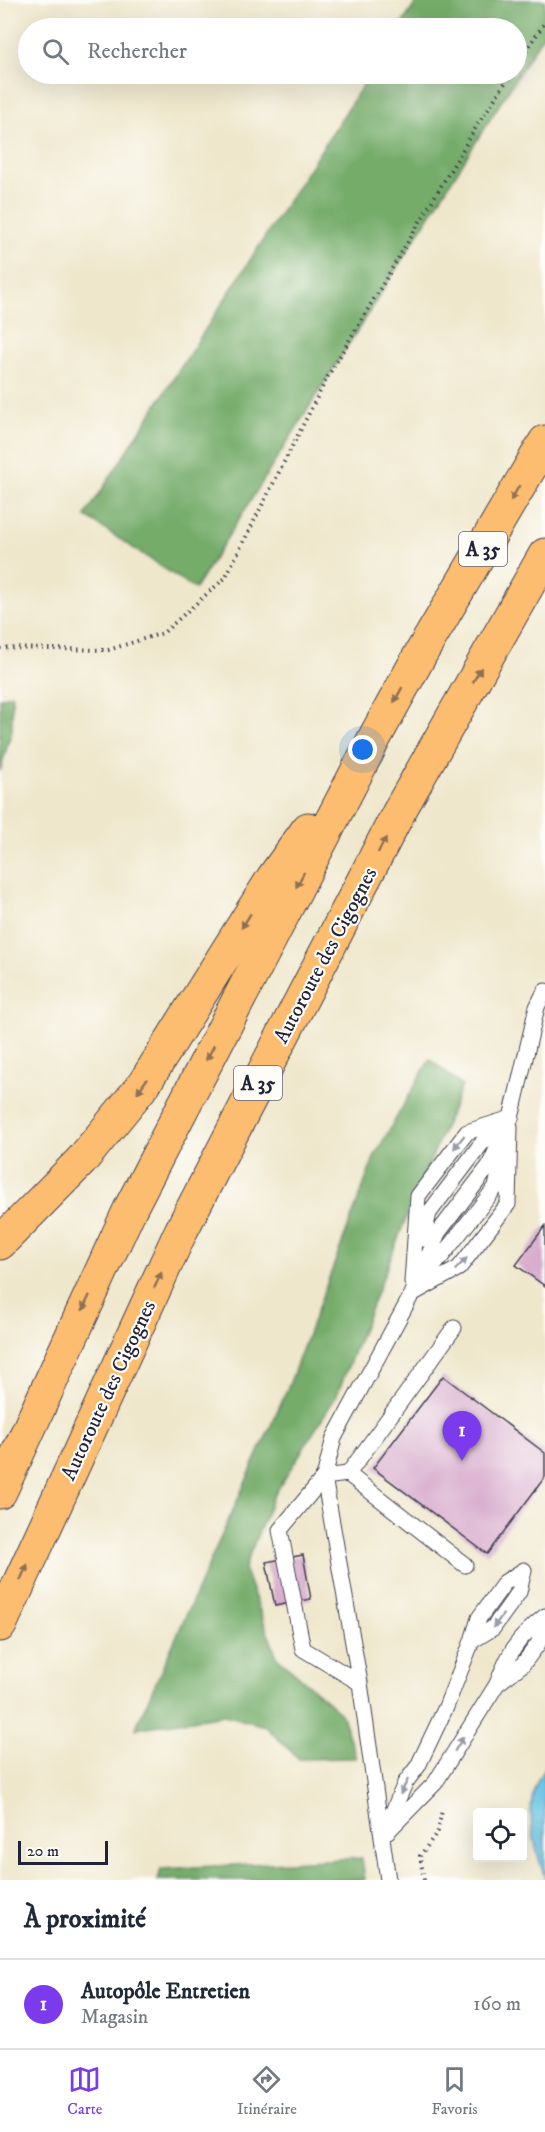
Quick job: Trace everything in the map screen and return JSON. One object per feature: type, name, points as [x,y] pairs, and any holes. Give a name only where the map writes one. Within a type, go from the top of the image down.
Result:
[{"type":"highway","name":"A 35","points":[[0,1492],[130,1209],[376,735],[420,655],[545,442]]},
{"type":"highway","name":"Autoroute des Cigognes","points":[[0,1625],[181,1231],[402,808],[545,555]]},
{"type":"highway","points":[[0,1243],[81,1161],[144,1084],[273,878],[376,735]]},
{"type":"lane","points":[[412,1294],[459,1268],[508,1204],[511,1118],[537,1007],[545,991]]},
{"type":"lane","points":[[388,1880],[360,1683],[324,1477],[334,1438],[412,1294],[438,1233],[489,1166],[511,1118]]},
{"type":"lane","points":[[412,1294],[418,1196],[467,1132],[511,1118]]},
{"type":"lane","points":[[348,1474],[454,1328]]},
{"type":"lane","points":[[360,1683],[303,1649],[280,1530],[324,1477],[348,1474],[465,1565]]},
{"type":"lane","points":[[382,1837],[405,1783],[418,1766],[446,1707],[472,1641],[493,1628],[519,1592],[524,1570]]},
{"type":"lane","points":[[382,1837],[435,1783],[497,1684],[508,1654],[524,1633],[545,1616]]},
{"type":"lane","points":[[497,1684],[523,1664],[538,1644],[545,1625]]},
{"type":"path","points":[[527,49],[545,22]]},
{"type":"path","points":[[0,648],[108,650],[163,633],[225,578],[328,376],[478,124],[504,84]]},
{"type":"green space","points":[[418,0],[545,0],[545,32],[527,61],[527,18],[406,18]]},
{"type":"green space","points":[[364,84],[512,84],[195,589],[85,516]]},
{"type":"green space","points":[[12,694],[12,730],[0,771],[0,698]]},
{"type":"green space","points":[[430,1059],[462,1086],[405,1221],[337,1395],[273,1497],[244,1568],[277,1657],[341,1713],[356,1758],[299,1759],[265,1726],[224,1715],[135,1729],[289,1385],[375,1155]]},
{"type":"green space","points":[[362,1858],[365,1880],[158,1880],[161,1869]]},
{"type":"water","points":[[545,1768],[545,1879],[534,1837],[531,1808],[537,1781]]},
{"type":"building","points":[[545,1226],[545,1286],[516,1265]]},
{"type":"building","points":[[443,1376],[545,1453],[545,1477],[487,1554],[373,1468]]},
{"type":"building","points":[[303,1555],[311,1599],[275,1606],[266,1562]]},
{"type":"place","name":"Autopôle Entretien","points":[[462,1461]]}]
